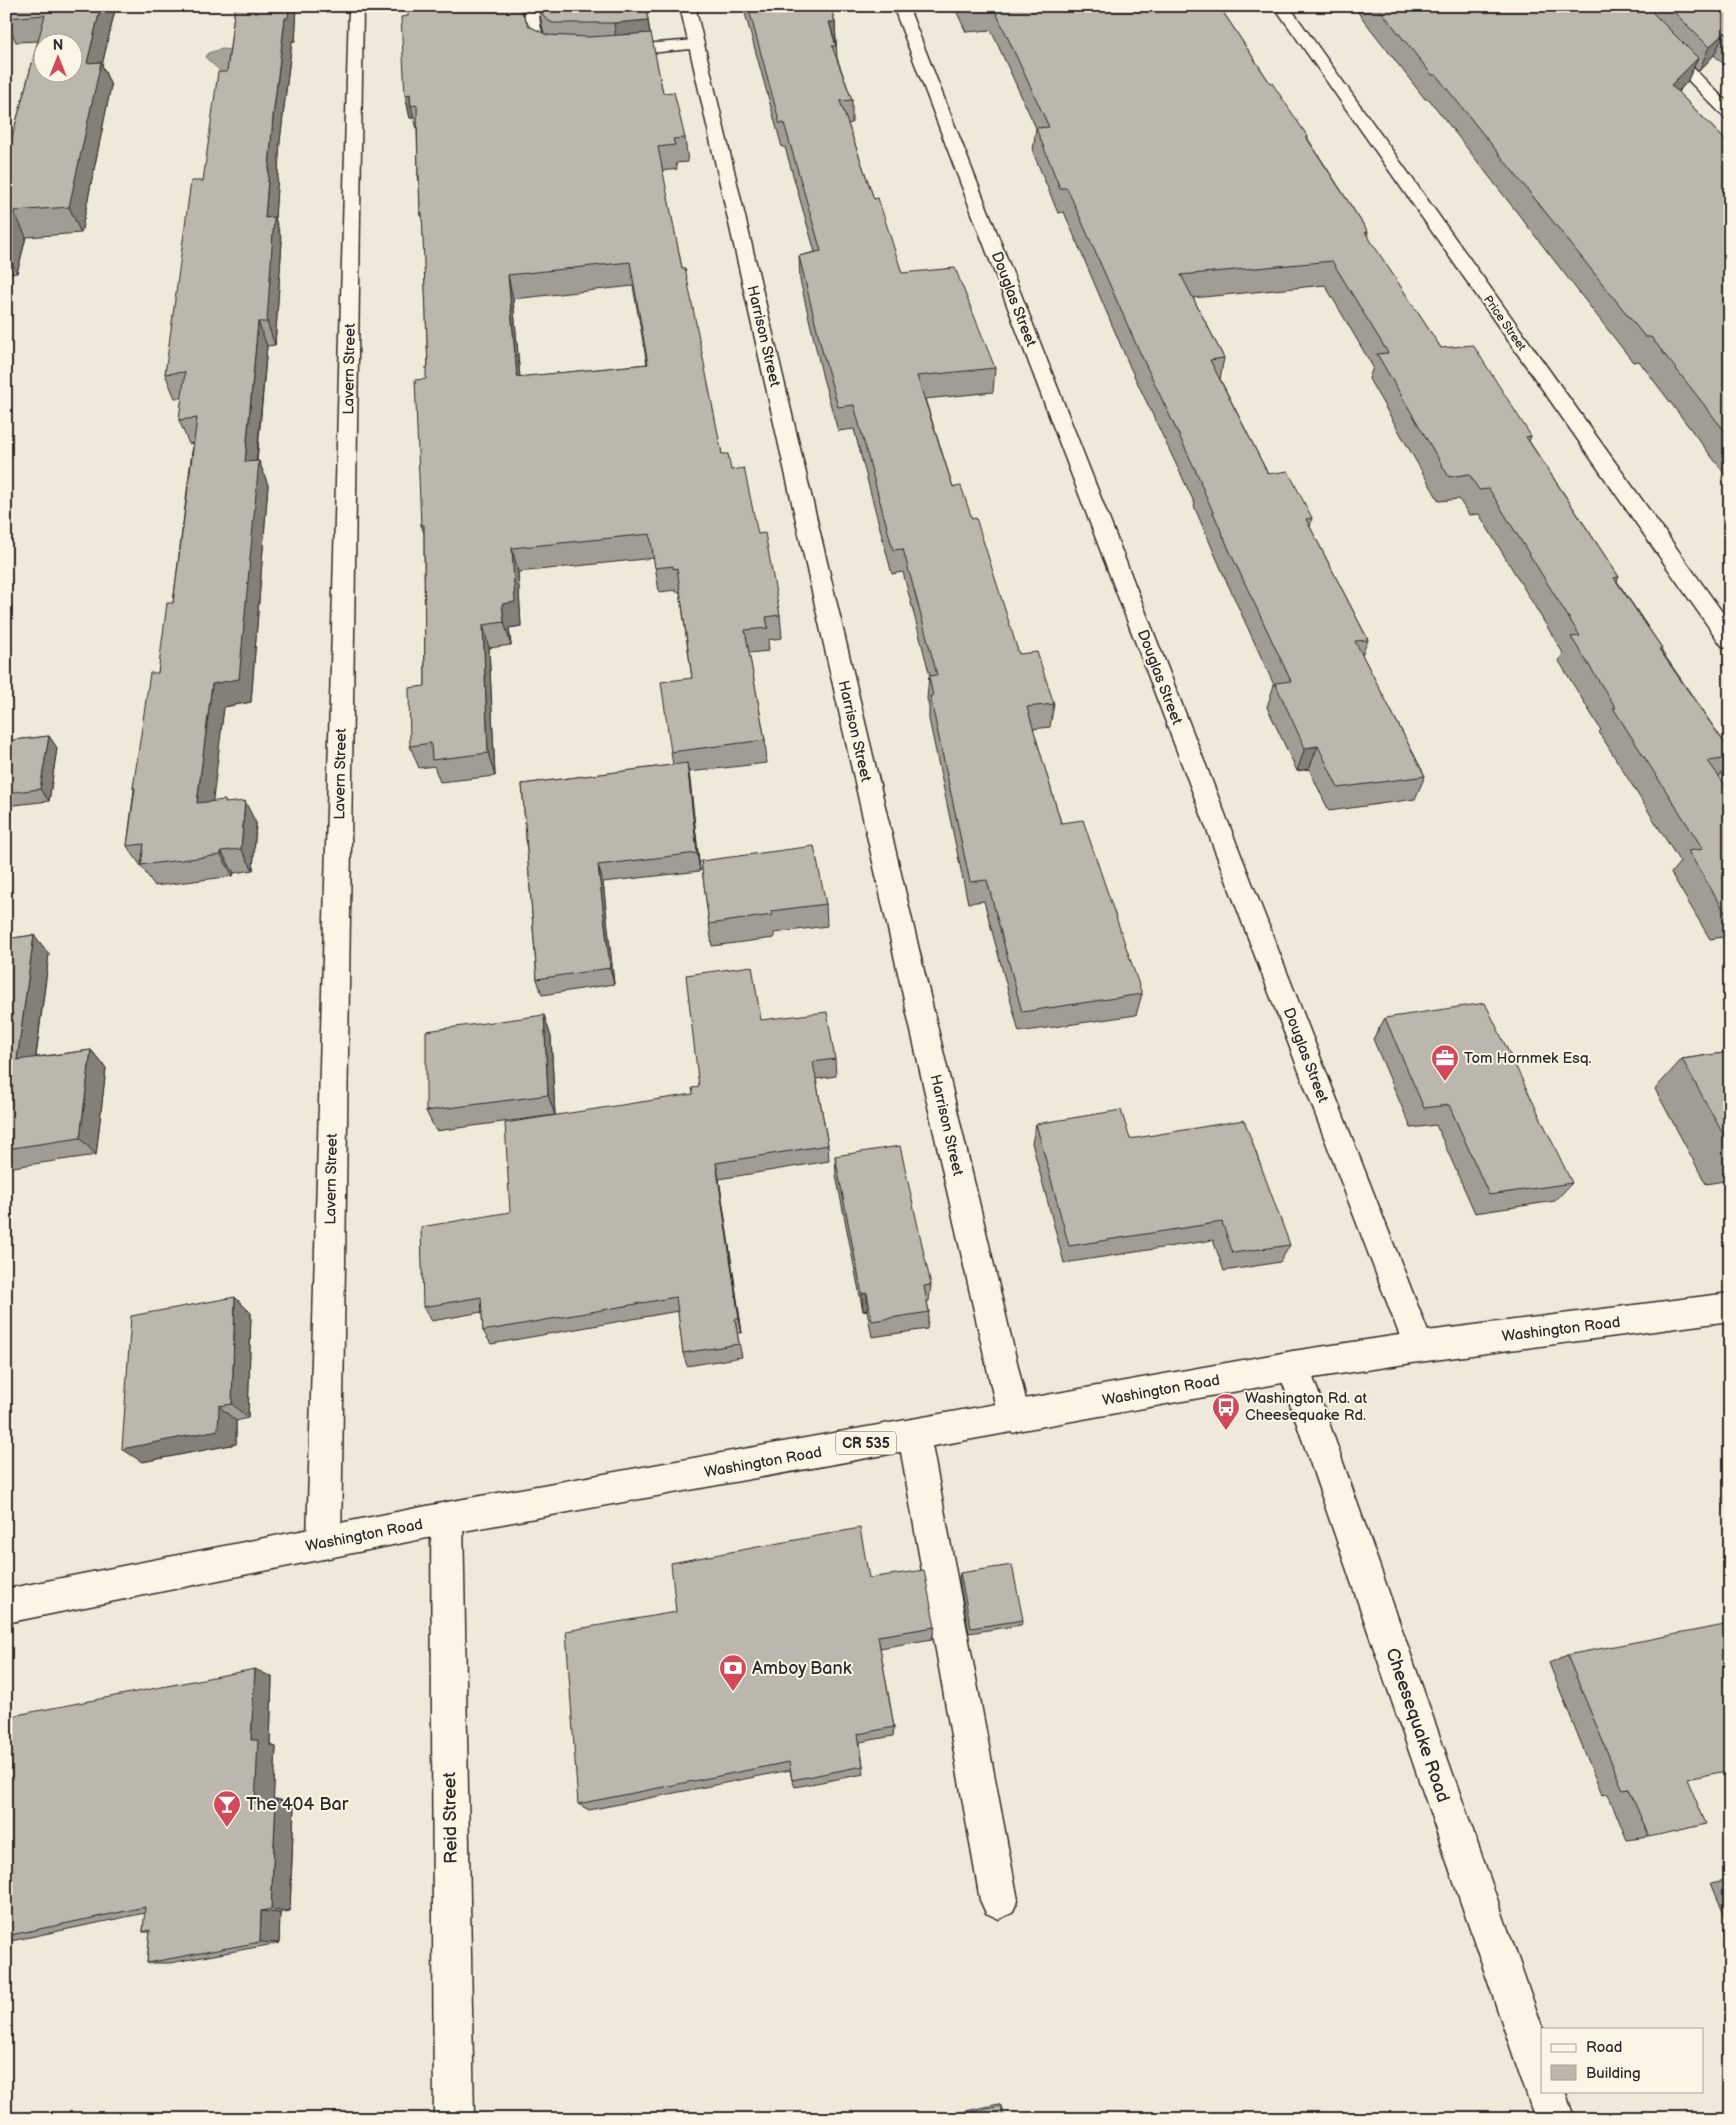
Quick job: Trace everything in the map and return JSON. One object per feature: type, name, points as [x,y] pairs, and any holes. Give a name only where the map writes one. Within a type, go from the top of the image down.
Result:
[{"type":"street","name":"Lavern Street","points":[[324,1542],[356,6]]},
{"type":"street","points":[[531,6],[534,38],[545,50],[569,54]]},
{"type":"street","name":"Harrison Street","points":[[687,6],[1014,1417]]},
{"type":"street","name":"Douglas Street","points":[[900,6],[1419,1347]]},
{"type":"street","name":"Price Street","points":[[1281,6],[1730,640]]},
{"type":"street","points":[[1623,6],[1730,114]]},
{"type":"street","points":[[608,52],[696,45]]},
{"type":"street","name":"Washington Road","points":[[6,1606],[447,1518],[1293,1366],[1419,1347],[1730,1306]]},
{"type":"street","name":"Cheesequake Road","points":[[1293,1366],[1541,2080]]},
{"type":"street","points":[[914,1435],[999,1900]]},
{"type":"street","name":"Reid Street","points":[[447,1518],[454,2119]]},
{"type":"street","points":[[1545,2092],[1555,2119]]},
{"type":"shaded area","points":[[222,49],[231,50],[230,80],[206,58],[208,53]]},
{"type":"building","points":[[10,6],[101,6],[87,63],[101,62],[69,207],[14,211],[6,240],[6,141],[11,141],[32,63],[32,82],[82,82],[82,32],[40,32],[45,15],[6,18]]},
{"type":"building","points":[[235,6],[289,6],[288,18],[285,18],[273,117],[265,218],[274,217],[267,322],[258,322],[245,462],[259,461],[239,679],[212,684],[197,803],[225,800],[225,803],[245,801],[241,849],[221,851],[221,855],[141,865],[144,844],[127,846],[135,788],[133,788],[150,673],[158,673],[167,603],[173,603],[197,418],[179,420],[185,372],[165,374],[191,181],[203,181],[218,72],[227,72]]},
{"type":"building","points":[[408,6],[520,6],[529,26],[547,35],[588,37],[651,33],[663,93],[674,92],[685,138],[673,139],[675,145],[658,147],[682,268],[685,268],[722,454],[728,454],[731,470],[744,468],[758,534],[765,533],[780,615],[766,617],[768,628],[745,630],[765,740],[671,752],[661,682],[692,678],[677,568],[673,569],[673,566],[655,568],[650,534],[512,548],[515,602],[502,604],[504,622],[483,625],[488,753],[432,760],[431,743],[410,746],[409,688],[425,686],[424,525],[421,525],[415,380],[426,379],[426,367],[428,367],[422,212],[420,212],[418,175],[417,105],[411,106],[410,94],[405,95],[401,17],[408,16]],"holes":[[[630,262],[648,364],[517,377],[508,275]]]},
{"type":"building","points":[[539,6],[646,6],[648,20],[614,23],[553,23],[547,20]]},
{"type":"building","points":[[748,6],[830,6],[835,22],[829,22],[836,46],[832,46],[852,100],[840,101],[874,199],[878,198],[902,273],[955,268],[995,368],[917,376],[953,487],[961,486],[972,519],[976,518],[1019,654],[1037,652],[1054,704],[1027,707],[1061,823],[1083,820],[1142,994],[1022,1012],[987,880],[970,882],[930,696],[933,696],[929,676],[937,675],[903,549],[893,550],[854,405],[838,407],[823,354],[799,256],[821,251],[784,123],[780,124]]},
{"type":"building","points":[[966,6],[993,6],[967,8]]},
{"type":"building","points":[[993,6],[1219,6],[1308,137],[1306,137],[1368,232],[1365,232],[1441,348],[1473,345],[1531,436],[1526,437],[1619,577],[1614,578],[1662,648],[1659,649],[1730,751],[1730,758],[1708,761],[1730,792],[1730,917],[1728,917],[1688,851],[1703,849],[1613,708],[1616,708],[1571,637],[1580,636],[1489,489],[1479,490],[1469,474],[1449,477],[1377,354],[1388,353],[1332,261],[1181,275],[1224,358],[1210,360],[1268,474],[1288,471],[1312,518],[1306,519],[1368,640],[1355,641],[1425,776],[1338,788],[1318,746],[1305,748],[1275,683],[1291,681],[1231,554],[1201,482],[1135,342],[1067,188],[1060,188],[1036,128],[1049,127]]},
{"type":"building","points":[[1377,6],[1646,6],[1698,58],[1671,85],[1730,145],[1730,438],[1651,337],[1645,337],[1436,75],[1432,75]]},
{"type":"building","points":[[1668,6],[1730,6],[1730,36],[1725,32],[1709,47]]},
{"type":"building","points":[[49,736],[40,789],[6,793],[6,741]]},
{"type":"building","points":[[687,763],[697,853],[598,865],[610,968],[537,979],[522,784]]},
{"type":"building","points":[[814,846],[826,904],[771,911],[772,915],[709,924],[701,861]]},
{"type":"building","points":[[34,935],[17,1060],[91,1050],[80,1138],[6,1149],[6,939]]},
{"type":"building","points":[[752,966],[761,1020],[827,1012],[835,1059],[813,1062],[828,1145],[716,1163],[739,1319],[735,1319],[739,1344],[683,1353],[676,1297],[483,1331],[481,1297],[423,1307],[421,1227],[510,1212],[505,1123],[693,1094],[692,1088],[699,1087],[686,975]]},
{"type":"building","name":"Tom Hornmek Esq.","points":[[1485,1003],[1572,1183],[1489,1195],[1449,1105],[1424,1108],[1385,1018]]},
{"type":"building","points":[[544,1015],[548,1095],[426,1111],[426,1031]]},
{"type":"building","points":[[1730,1052],[1730,1147],[1682,1059]]},
{"type":"building","points":[[1121,1110],[1130,1139],[1244,1120],[1290,1245],[1233,1253],[1222,1222],[1069,1246],[1036,1124]]},
{"type":"building","points":[[900,1146],[931,1285],[924,1286],[929,1312],[872,1321],[867,1293],[862,1294],[835,1156]]},
{"type":"building","points":[[235,1297],[232,1404],[219,1406],[218,1430],[122,1449],[131,1316]]},
{"type":"building","name":"Amboy Bank","points":[[860,1528],[869,1578],[924,1570],[935,1627],[878,1636],[894,1727],[858,1734],[863,1766],[792,1780],[789,1762],[578,1804],[566,1631],[676,1612],[671,1563]]},
{"type":"building","points":[[1012,1565],[1023,1620],[971,1628],[960,1573]]},
{"type":"building","points":[[1730,1624],[1730,1770],[1687,1779],[1706,1824],[1649,1837],[1629,1789],[1623,1790],[1567,1655]]},
{"type":"building","points":[[255,1669],[251,1740],[258,1740],[255,1804],[276,1799],[271,1909],[261,1911],[260,1942],[147,1963],[150,1930],[143,1932],[145,1907],[6,1936],[6,1717]]},
{"type":"building","points":[[1001,2106],[1004,2119],[942,2119]]},
{"type":"place","name":"Tom Hornmek Esq.","points":[[1445,1082]]},
{"type":"place","name":"Washington Rd. at Cheesequake Rd.","points":[[1226,1431]]},
{"type":"place","name":"Amboy Bank","points":[[733,1692]]},
{"type":"place","name":"The 404 Bar","points":[[227,1828]]}]
